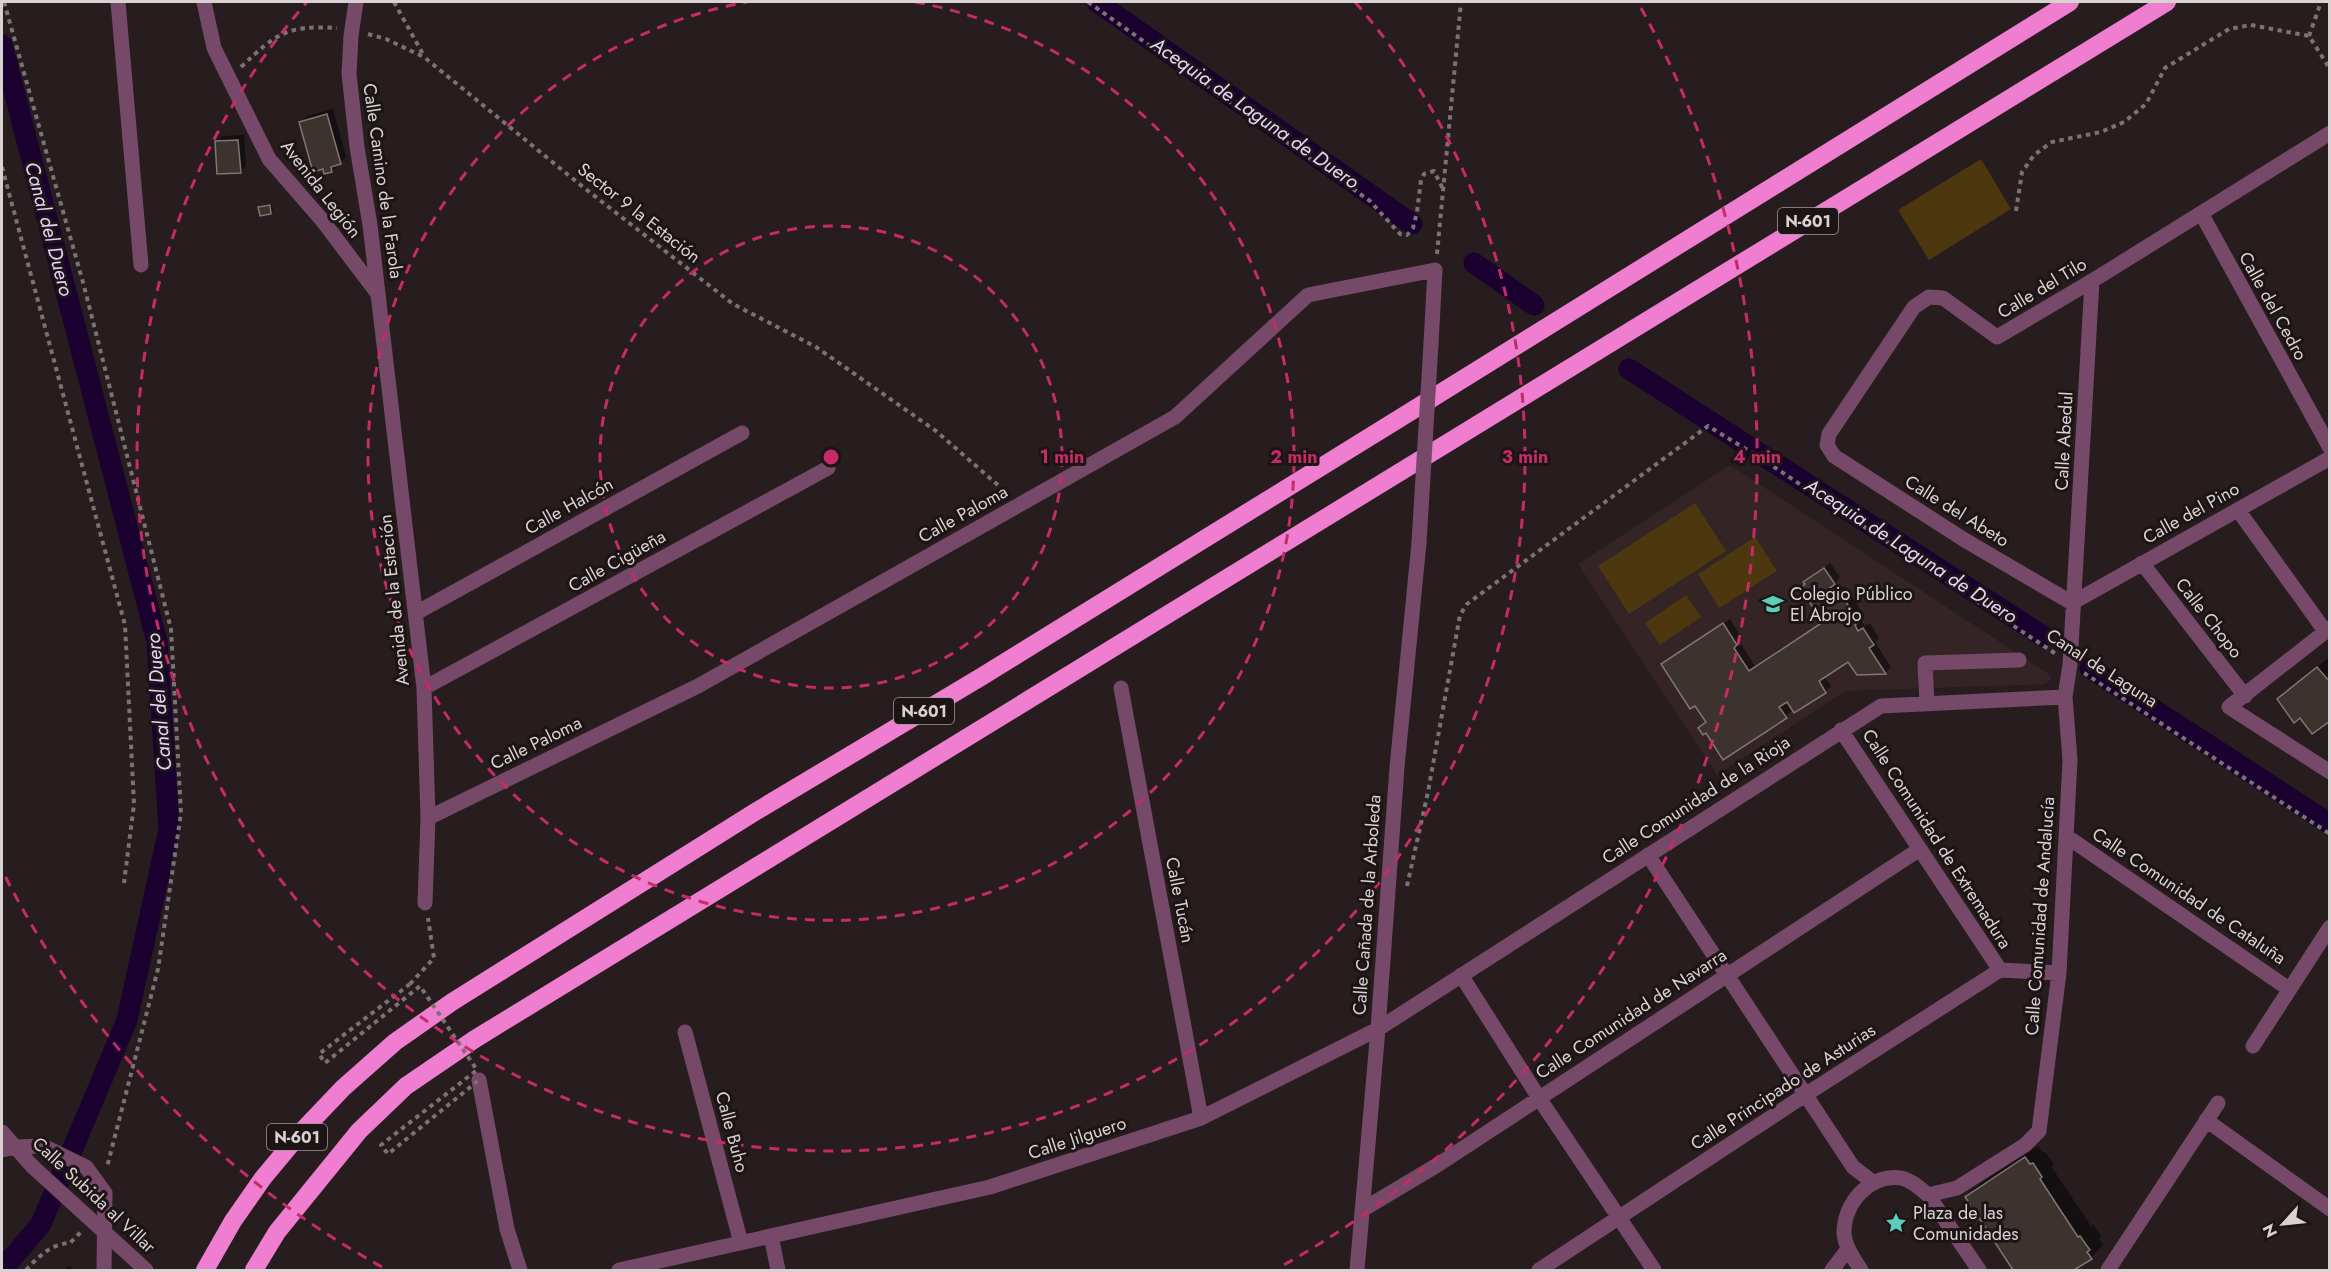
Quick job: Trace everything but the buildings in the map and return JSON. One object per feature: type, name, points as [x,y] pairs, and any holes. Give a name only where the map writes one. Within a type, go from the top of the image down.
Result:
[{"type":"highway","name":"N-601","points":[[205,1270],[233,1221],[263,1178],[303,1130],[343,1088],[395,1042],[452,1002],[755,812],[981,677],[1387,427],[2070,2]]},
{"type":"highway","name":"N-601","points":[[254,1270],[277,1233],[359,1131],[406,1086],[475,1039],[2167,2]]},
{"type":"street","points":[[118,2],[141,265]]},
{"type":"street","name":"Avenida Legión","points":[[204,2],[214,48],[269,159],[322,220],[379,294]]},
{"type":"street","name":"Calle Camino de la Farola","points":[[356,2],[350,74],[357,147],[379,294]]},
{"type":"street","name":"Calle del Tilo","points":[[1827,445],[1829,434],[1914,307],[1929,297],[1943,298],[1997,337],[2092,281],[2330,133]]},
{"type":"street","name":"Calle del Cedro","points":[[2201,213],[2330,448]]},
{"type":"street","name":"Calle Paloma","points":[[428,818],[698,686],[1175,417],[1308,295],[1435,270]]},
{"type":"street","name":"Calle Cañada de la Arboleda","points":[[1357,1270],[1378,1029],[1398,755],[1419,543],[1435,270]]},
{"type":"street","name":"Calle Abedul","points":[[2072,603],[2092,281]]},
{"type":"street","name":"Avenida de la Estación","points":[[379,294],[424,688],[428,818],[425,903]]},
{"type":"street","name":"Calle Halcón","points":[[416,613],[742,433]]},
{"type":"street","name":"Calle del Abeto","points":[[1827,445],[1834,456],[1963,539],[2072,603]]},
{"type":"street","name":"Calle del Pino","points":[[2072,603],[2330,458]]},
{"type":"street","name":"Calle Cigüeña","points":[[424,688],[828,468]]},
{"type":"street","points":[[2238,510],[2327,629],[2229,707],[2330,772]]},
{"type":"street","name":"Calle Chopo","points":[[2142,563],[2245,696]]},
{"type":"street","name":"Calle Comunidad de Andalucía","points":[[1939,1209],[1957,1188],[2025,1145],[2039,1131],[2059,974],[2070,760],[2066,697],[2070,663],[2072,603]]},
{"type":"street","points":[[1926,704],[1925,663],[2019,660]]},
{"type":"street","name":"Calle Tucán","points":[[1121,688],[1201,1118]]},
{"type":"street","name":"Calle Comunidad de la Rioja","points":[[1378,1029],[1881,706],[2066,697]]},
{"type":"street","name":"Calle Comunidad de Extremadura","points":[[1841,730],[2000,970]]},
{"type":"street","name":"Calle Comunidad de Cataluña","points":[[2066,836],[2289,989]]},
{"type":"street","name":"Calle Comunidad de Navarra","points":[[1362,1210],[1439,1164],[1920,849]]},
{"type":"street","points":[[1648,855],[1853,1167],[1874,1183]]},
{"type":"street","points":[[2253,1046],[2330,927]]},
{"type":"street","points":[[2000,970],[2059,974]]},
{"type":"street","name":"Calle Principado de Asturias","points":[[1539,1270],[2000,970]]},
{"type":"street","points":[[1461,975],[1539,1098],[1654,1270]]},
{"type":"street","name":"Calle Jilguero","points":[[619,1270],[990,1186],[1201,1118],[1378,1029]]},
{"type":"street","name":"Calle Buho","points":[[685,1032],[741,1243]]},
{"type":"street","points":[[479,1080],[507,1229],[520,1270]]},
{"type":"street","points":[[2108,1270],[2218,1103]]},
{"type":"street","points":[[2206,1120],[2330,1209]]},
{"type":"street","name":"Calle Subida al Villar","points":[[2,1132],[9,1149],[32,1166],[147,1270]]},
{"type":"street","points":[[9,1149],[43,1146],[86,1167],[105,1193],[106,1263],[104,1270]]},
{"type":"street","points":[[1853,1167],[1857,1196]]},
{"type":"street","points":[[1832,1270],[1859,1268],[1848,1249],[1844,1233],[1849,1210],[1857,1196],[1874,1183],[1901,1178],[1918,1186],[1928,1195],[1979,1270]]},
{"type":"street","name":"Calle Comunidad de Andalucía","points":[[1928,1195],[1957,1188]]},
{"type":"street","points":[[771,1236],[778,1270]]},
{"type":"street","points":[[1832,1270],[1848,1249]]},
{"type":"path","points":[[4,2],[84,286],[171,628],[181,813],[158,969],[101,1188]]},
{"type":"path","points":[[394,2],[424,57]]},
{"type":"path","points":[[1088,2],[1370,201],[1400,234],[1407,235],[1413,228],[1424,174],[1434,171],[1443,189]]},
{"type":"path","points":[[1435,270],[1461,2]]},
{"type":"path","points":[[2309,36],[2321,2]]},
{"type":"path","points":[[2016,211],[2022,172],[2034,155],[2052,142],[2072,136],[2101,132],[2124,122],[2146,104],[2165,68],[2229,29],[2251,25],[2309,36],[2330,69]]},
{"type":"path","name":"Sector 9 la Estación","points":[[229,78],[265,44],[281,34],[308,27],[352,29],[386,39],[424,57],[582,187],[733,304],[816,347],[936,431],[1010,496],[1023,502]]},
{"type":"path","points":[[2,167],[125,625],[134,804],[124,883]]},
{"type":"path","name":"Canal de Laguna","points":[[1388,896],[1402,897],[1406,889],[1428,792],[1460,615],[1467,604],[1708,426],[1759,457],[2330,834]]},
{"type":"path","points":[[425,903],[434,958],[410,984],[320,1054],[325,1063],[420,986],[477,1070],[381,1145],[388,1154],[479,1080]]},
{"type":"path","points":[[26,1270],[36,1258],[58,1244],[70,1243],[85,1228]]},
{"type":"shaded area","points":[[1981,159],[2011,209],[1929,260],[1898,210]]},
{"type":"shaded area","name":"Colegio Público El Abrojo","points":[[1730,465],[2050,675],[2050,680],[2045,684],[1845,691],[1717,775],[1578,564]]},
{"type":"shaded area","points":[[1695,503],[1726,551],[1629,614],[1598,566]]},
{"type":"shaded area","points":[[1755,537],[1777,571],[1719,608],[1698,574]]},
{"type":"shaded area","points":[[1686,595],[1701,617],[1660,645],[1645,623]]},
{"type":"waterway","name":"Acequia de Laguna de Duero","points":[[1097,2],[1412,224]]},
{"type":"waterway","name":"Canal del Duero","points":[[2,45],[157,642],[169,829],[127,1020],[41,1224],[2,1270]]},
{"type":"waterway","name":"Acequia de Laguna de Duero","points":[[1474,263],[1534,305]]},
{"type":"waterway","name":"Acequia de Laguna de Duero","points":[[1629,369],[2043,636]]},
{"type":"waterway","name":"Acequia de Laguna de Duero","points":[[2090,668],[2330,824]]},
{"type":"place","name":"Colegio Público El Abrojo","points":[[1773,604]]},
{"type":"place","name":"Plaza de las Comunidades","points":[[1896,1223]]}]
